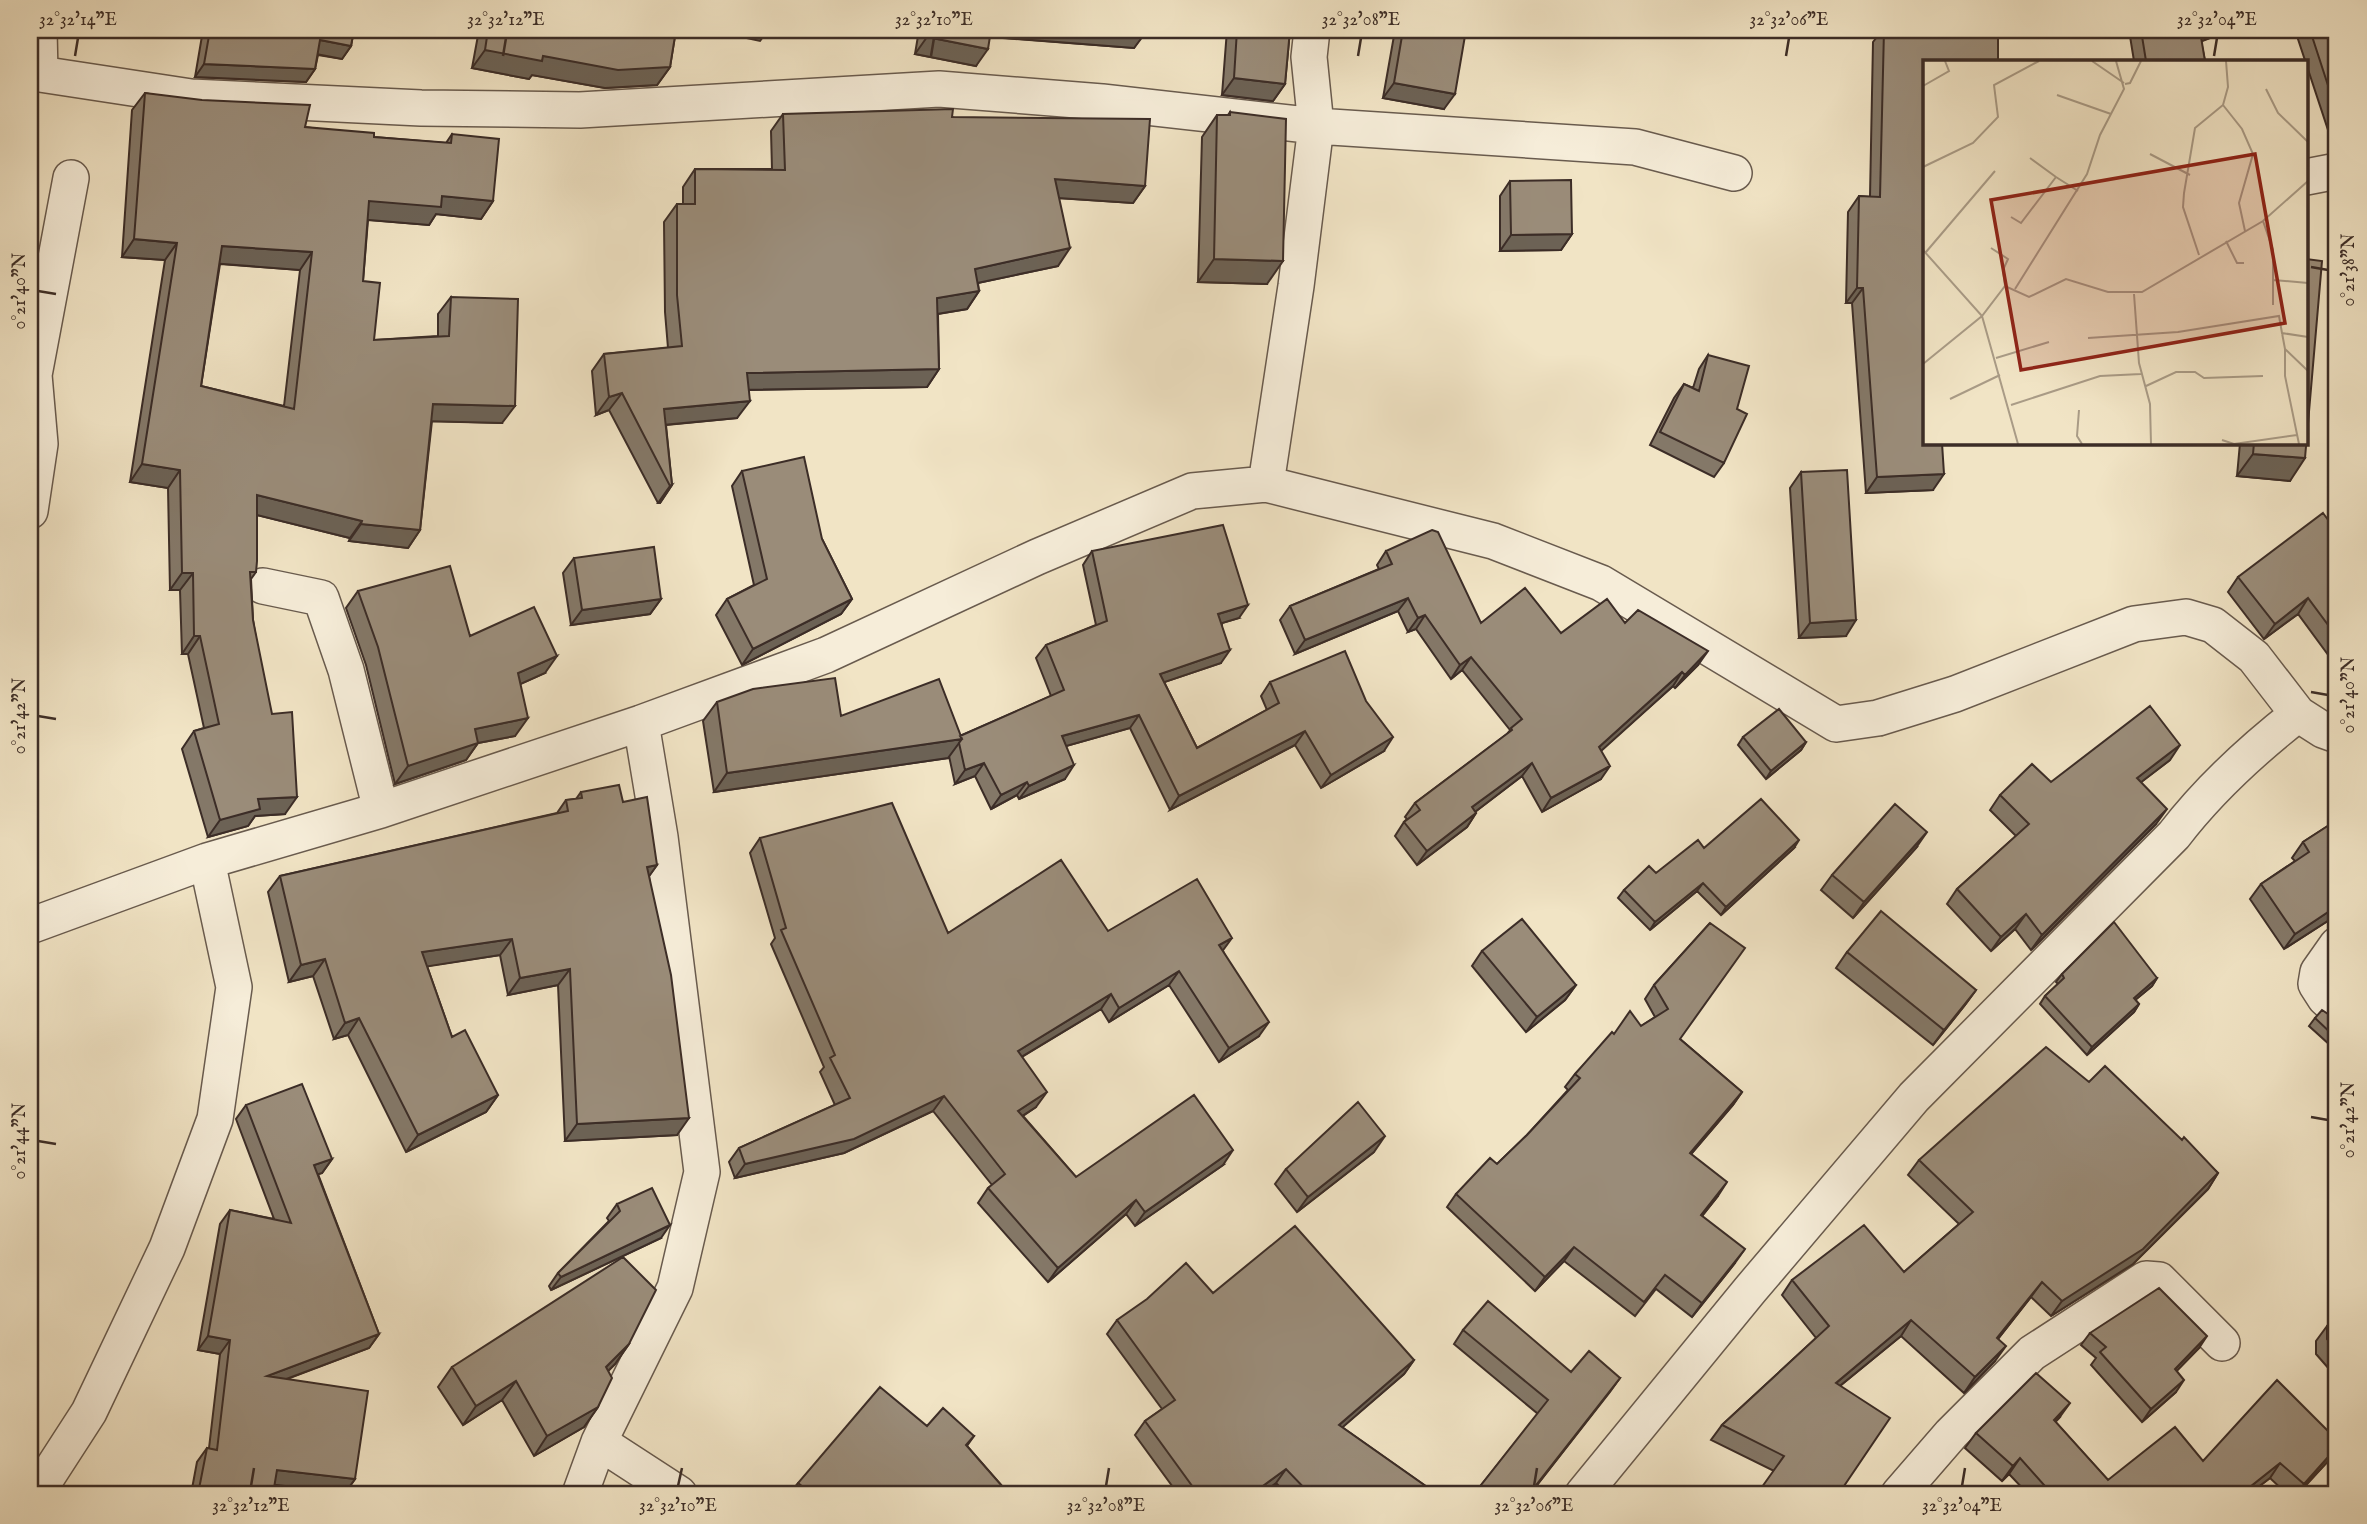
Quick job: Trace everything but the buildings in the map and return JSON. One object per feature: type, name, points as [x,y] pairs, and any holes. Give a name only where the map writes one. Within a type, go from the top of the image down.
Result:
[{"type":"street","points":[[39,30],[40,74],[191,97],[421,108],[580,110],[939,89],[1102,102],[1317,126],[1635,147],[1734,173]]},
{"type":"street","points":[[1266,484],[1317,126],[1308,57],[1312,30]]},
{"type":"street","points":[[2308,177],[2337,171]]},
{"type":"street","points":[[30,511],[40,444],[33,390],[34,375],[71,178]]},
{"type":"street","points":[[31,921],[207,861],[381,810],[641,723],[826,655],[1037,557],[1192,491],[1266,484],[1493,541],[1601,583],[1836,724],[1878,718],[1955,694],[2134,624],[2186,617],[2213,625],[2254,657],[2298,714],[2323,730],[2337,735]]},
{"type":"street","points":[[263,586],[321,598],[346,670],[381,810]]},
{"type":"street","points":[[1601,1488],[1750,1290],[1914,1097],[2174,835],[2198,803],[2215,786],[2261,743],[2298,714]]},
{"type":"street","points":[[580,1494],[599,1442],[675,1288],[702,1172],[660,837],[641,723]]},
{"type":"street","points":[[36,1494],[89,1412],[167,1248],[215,1119],[234,987],[207,861]]},
{"type":"street","points":[[2337,945],[2318,972],[2316,984],[2325,998],[2337,1009]]},
{"type":"street","points":[[1899,1494],[1951,1434],[2032,1353],[2146,1279],[2159,1280],[2222,1342]]},
{"type":"street","points":[[599,1442],[679,1494]]}]
